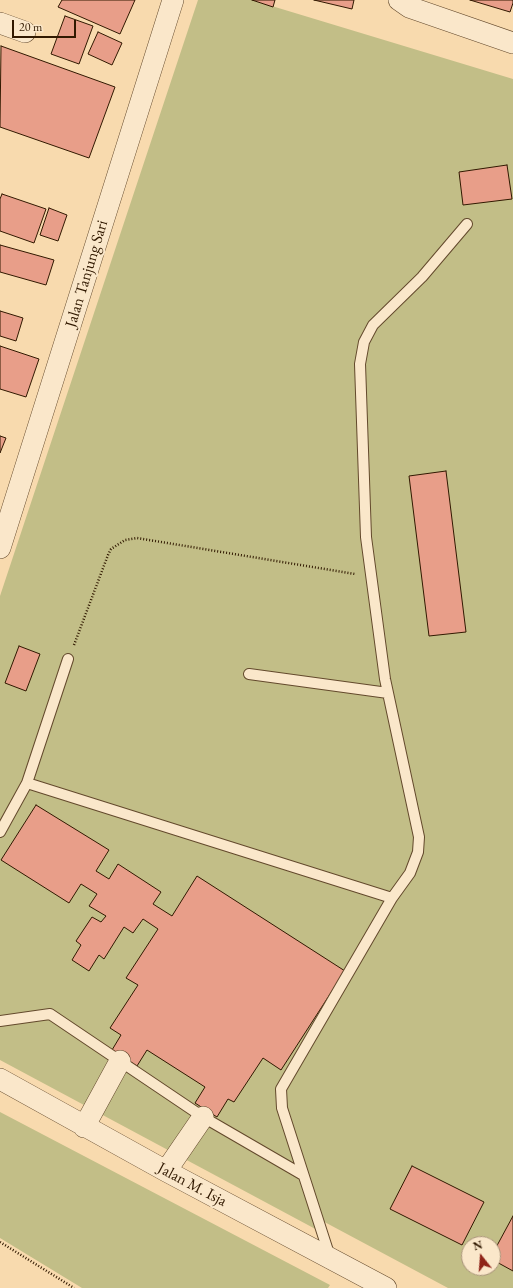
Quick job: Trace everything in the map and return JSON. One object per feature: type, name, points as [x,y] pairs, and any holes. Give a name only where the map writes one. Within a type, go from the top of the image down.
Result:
[{"type":"street","name":"Jalan Tanjung Sari","points":[[0,548],[8,496],[173,0]]},
{"type":"street","points":[[399,0],[409,7],[513,42]]},
{"type":"street","points":[[0,23],[25,32]]},
{"type":"street","points":[[84,1126],[120,1061]]},
{"type":"street","name":"Jalan M. Isja","points":[[0,1079],[166,1171],[386,1288]]},
{"type":"street","points":[[166,1171],[203,1117]]},
{"type":"lane","points":[[331,1259],[302,1175],[282,1108],[281,1089],[392,898],[410,873],[418,852],[419,837],[388,693],[366,537],[360,364],[364,342],[373,325],[422,277],[467,224]]},
{"type":"lane","points":[[0,832],[27,783],[68,659]]},
{"type":"lane","points":[[249,674],[388,693]]},
{"type":"lane","points":[[27,783],[392,898]]},
{"type":"lane","points":[[0,1021],[50,1014],[203,1117],[302,1175]]},
{"type":"path","points":[[68,659],[108,555],[111,549],[125,540],[137,538],[371,577]]},
{"type":"path","points":[[0,1242],[74,1288]]},
{"type":"shaded area","points":[[198,0],[252,0],[513,79],[513,1288],[448,1288],[317,1218],[321,1232],[0,1060],[0,596]]},
{"type":"shaded area","points":[[0,1112],[330,1285],[328,1288],[82,1288],[0,1238]]},
{"type":"building","points":[[62,0],[135,0],[120,34],[58,7]]},
{"type":"building","points":[[252,0],[275,0],[273,7]]},
{"type":"building","points":[[314,0],[354,0],[352,9]]},
{"type":"building","points":[[470,0],[513,0],[513,3],[510,12]]},
{"type":"building","points":[[65,16],[93,26],[79,64],[51,54]]},
{"type":"building","points":[[98,32],[122,43],[112,65],[88,54]]},
{"type":"building","points":[[1,46],[115,87],[89,158],[0,127]]},
{"type":"building","points":[[507,165],[512,199],[463,205],[459,172]]},
{"type":"building","points":[[2,194],[46,209],[34,243],[0,231],[0,199]]},
{"type":"building","points":[[49,208],[67,215],[58,241],[40,235]]},
{"type":"building","points":[[0,245],[54,260],[46,285],[0,272]]},
{"type":"building","points":[[0,311],[23,318],[16,341],[0,336]]},
{"type":"building","points":[[0,346],[39,359],[26,397],[0,389]]},
{"type":"building","points":[[0,436],[6,438],[0,453]]},
{"type":"building","points":[[446,471],[466,632],[429,636],[409,476]]},
{"type":"building","points":[[19,646],[40,654],[26,691],[5,683]]},
{"type":"building","points":[[36,805],[109,850],[96,871],[109,879],[118,864],[161,892],[153,904],[172,916],[197,876],[345,971],[281,1070],[263,1058],[234,1102],[228,1099],[217,1117],[195,1103],[205,1087],[147,1050],[137,1066],[112,1050],[121,1035],[110,1028],[138,985],[126,978],[158,929],[143,919],[133,933],[124,927],[104,959],[99,955],[89,971],[72,960],[81,945],[76,941],[92,917],[101,922],[106,916],[89,906],[97,894],[81,884],[69,903],[1,860]]},
{"type":"building","points":[[412,1166],[484,1202],[467,1236],[461,1236],[461,1244],[390,1209]]},
{"type":"building","points":[[513,1216],[513,1271],[501,1264],[501,1238]]}]
